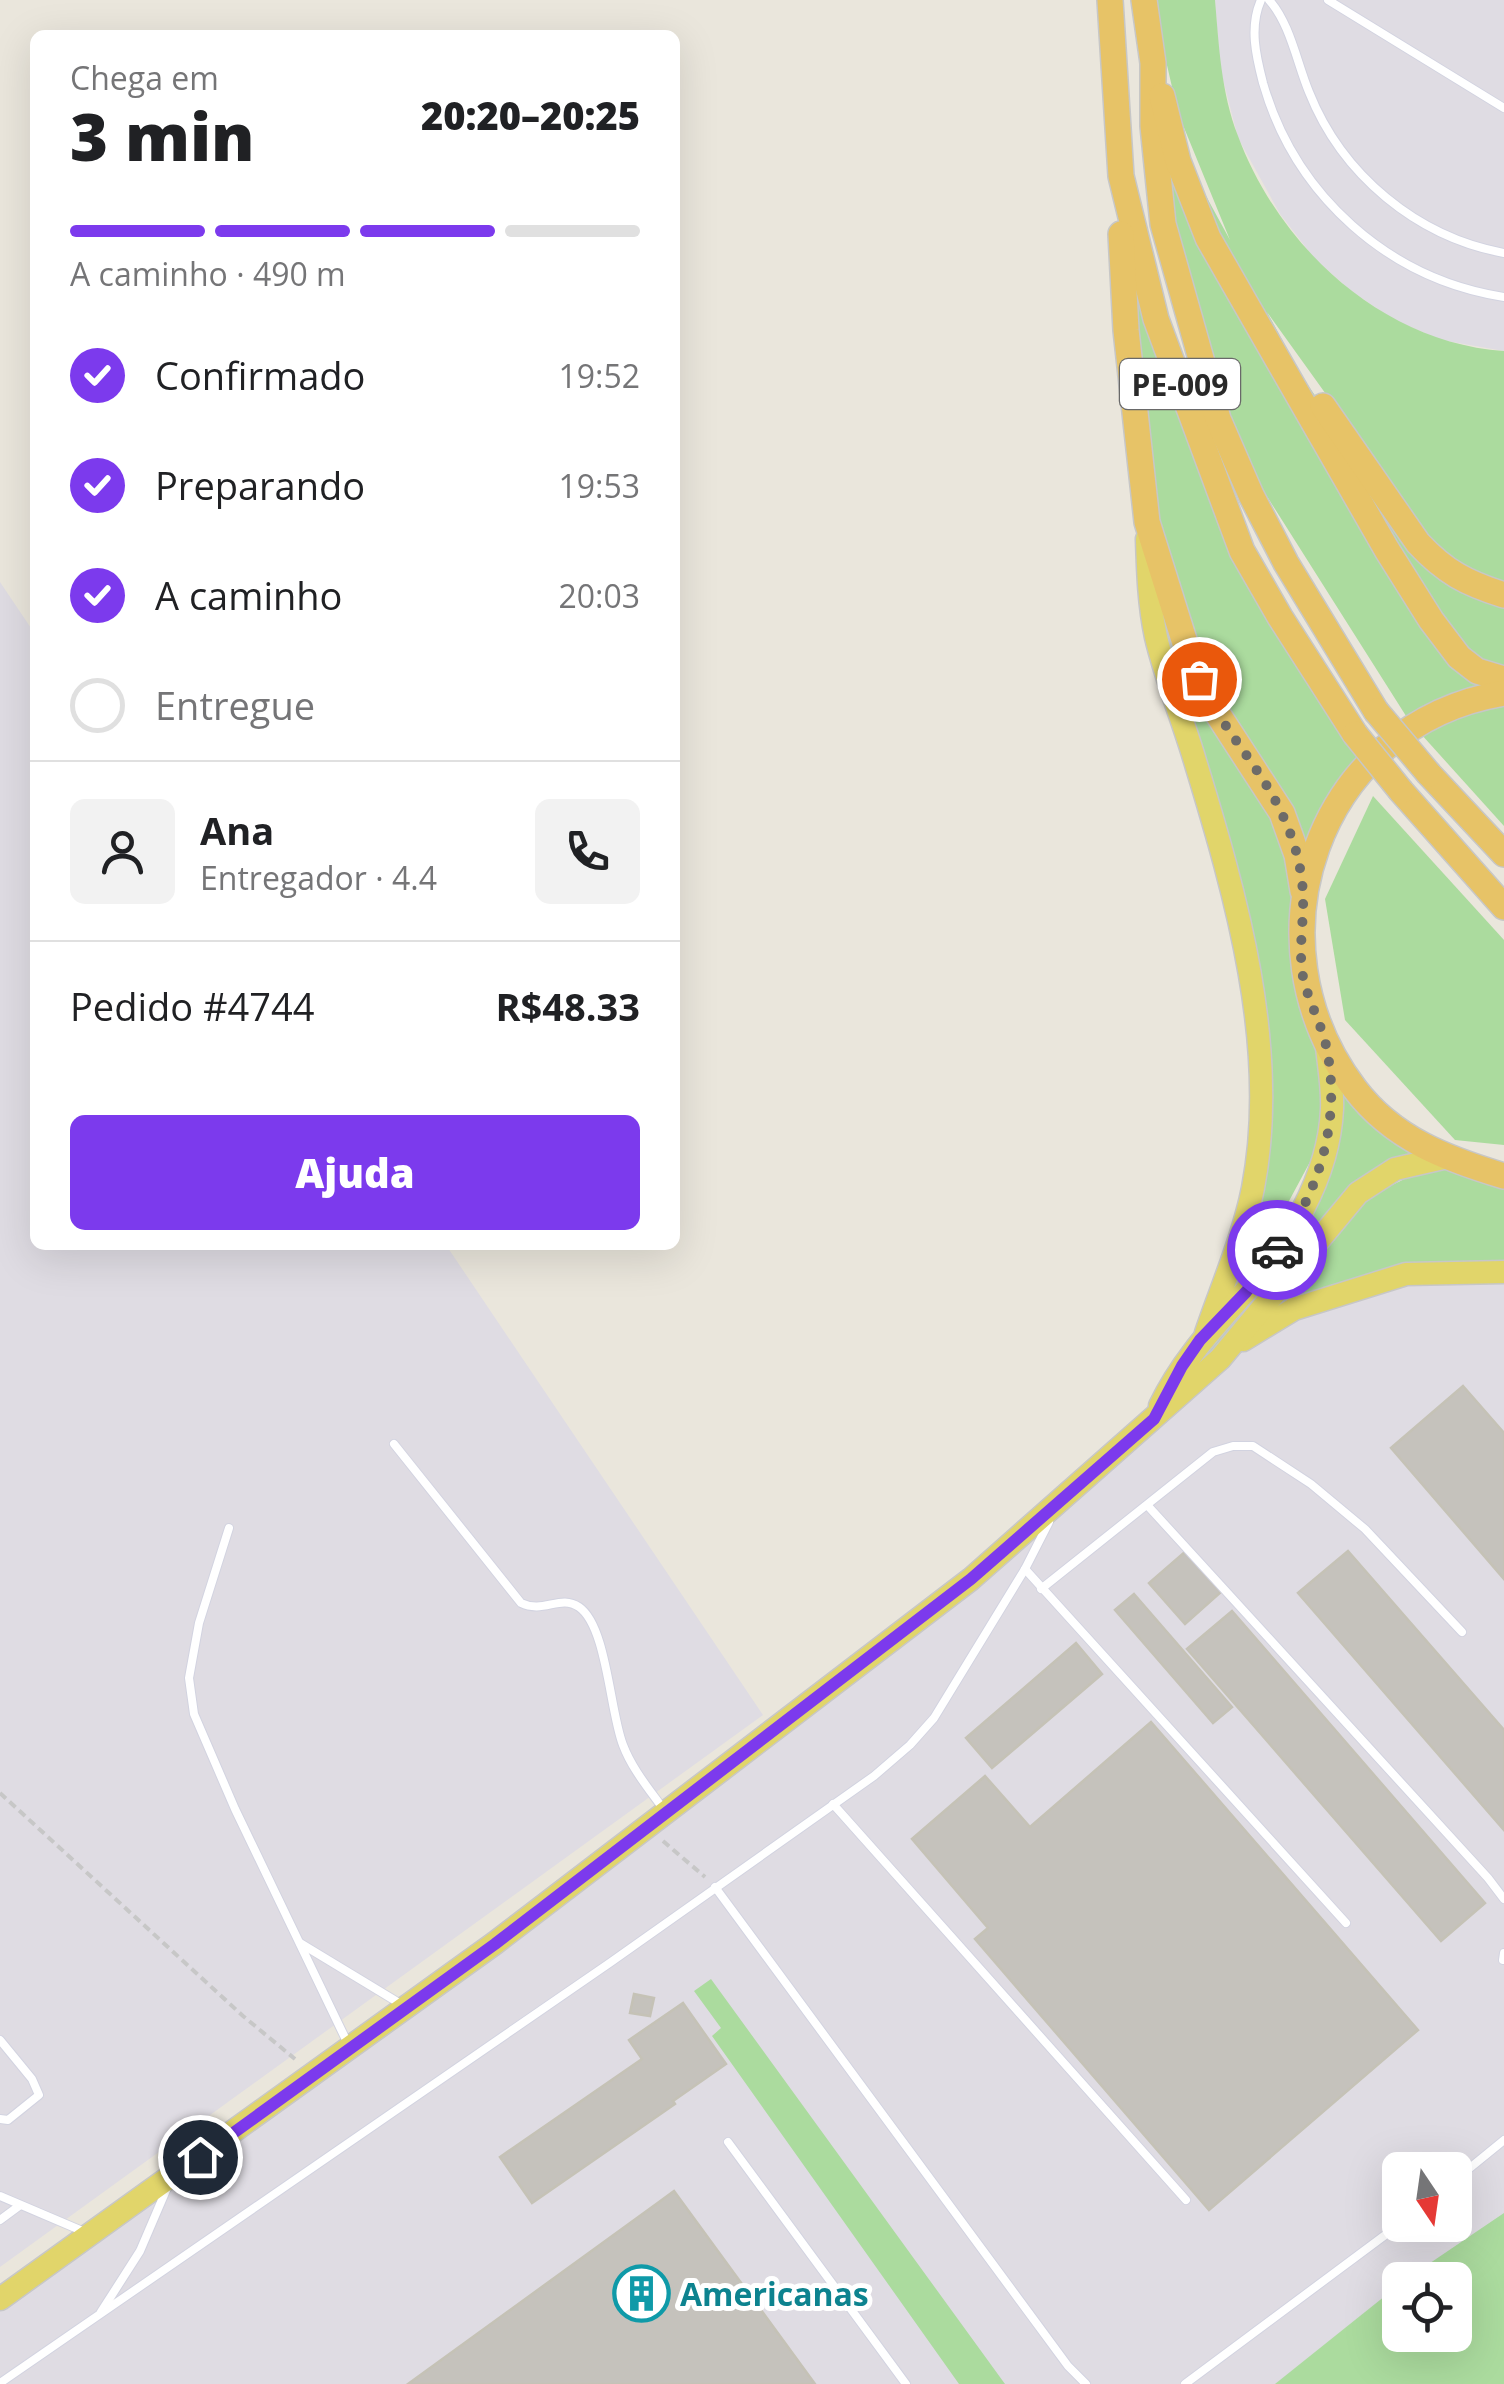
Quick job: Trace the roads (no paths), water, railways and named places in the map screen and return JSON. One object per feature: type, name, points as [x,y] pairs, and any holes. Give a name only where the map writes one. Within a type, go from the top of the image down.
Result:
[{"type":"highway","name":"PE-009","points":[[1110,0],[1121,176],[1156,319],[1237,538],[1280,617],[1356,734],[1504,907]]},
{"type":"highway","name":"PE-009","points":[[1144,0],[1153,63],[1153,126],[1163,224],[1218,420],[1286,563],[1376,711],[1504,854]]},
{"type":"highway","points":[[1153,63],[1190,196],[1234,288],[1387,550],[1447,643],[1477,671],[1504,679]]},
{"type":"highway","points":[[1121,176],[1126,330],[1147,522],[1190,659],[1208,699],[1282,813],[1298,855],[1303,892],[1302,971],[1327,1047],[1357,1092],[1396,1130],[1443,1158],[1504,1176]]},
{"type":"highway","points":[[1272,350],[1291,362],[1432,559],[1447,572],[1504,595]]},
{"type":"highway","points":[[1303,892],[1324,827],[1371,760],[1412,727],[1474,698],[1504,693]]},
{"type":"main road","points":[[1147,522],[1156,638],[1195,760],[1229,888],[1250,980],[1260,1071],[1253,1188],[1206,1334]]},
{"type":"main road","points":[[1154,1419],[1182,1366],[1282,1244],[1317,1180],[1332,1108],[1327,1047]]},
{"type":"main road","points":[[0,2300],[408,2008],[971,1579],[1228,1350],[1358,1193],[1394,1169],[1443,1158]]},
{"type":"main road","points":[[1228,1350],[1294,1309],[1369,1284],[1406,1274],[1504,1272]]},
{"type":"lane","points":[[1261,0],[1254,20],[1254,37],[1272,115],[1326,203],[1358,232],[1438,281],[1504,297]]},
{"type":"lane","points":[[1269,0],[1283,23],[1310,98],[1360,172],[1398,210],[1436,233],[1504,253]]},
{"type":"lane","points":[[1328,0],[1504,108]]},
{"type":"lane","points":[[394,1444],[521,1603],[535,1608],[570,1603],[590,1618],[607,1672],[621,1742],[658,1821]]},
{"type":"lane","points":[[1041,1588],[1213,1452],[1253,1446],[1311,1484],[1365,1529],[1462,1632]]},
{"type":"lane","points":[[0,2384],[715,1888],[910,1745],[934,1718],[1025,1570],[1057,1505]]},
{"type":"lane","points":[[1148,1506],[1504,1900]]},
{"type":"lane","points":[[229,1528],[198,1623],[190,1678],[194,1714],[235,1809],[351,2050]]},
{"type":"lane","points":[[1025,1570],[1346,1923]]},
{"type":"lane","points":[[833,1804],[1186,2200]]},
{"type":"lane","points":[[715,1888],[1068,2366],[1086,2384]]},
{"type":"lane","points":[[300,1943],[408,2008]]},
{"type":"lane","points":[[0,2040],[32,2079],[39,2095],[8,2120],[0,2119]]},
{"type":"lane","points":[[1472,2166],[1504,2140]]},
{"type":"lane","points":[[728,2142],[906,2384]]},
{"type":"lane","points":[[98,2316],[155,2222],[171,2178]]},
{"type":"lane","points":[[0,2196],[91,2235]]},
{"type":"lane","points":[[0,2220],[19,2206]]},
{"type":"lane","points":[[1185,2384],[1382,2237]]},
{"type":"place","name":"Americanas","points":[[641,2293]]}]
